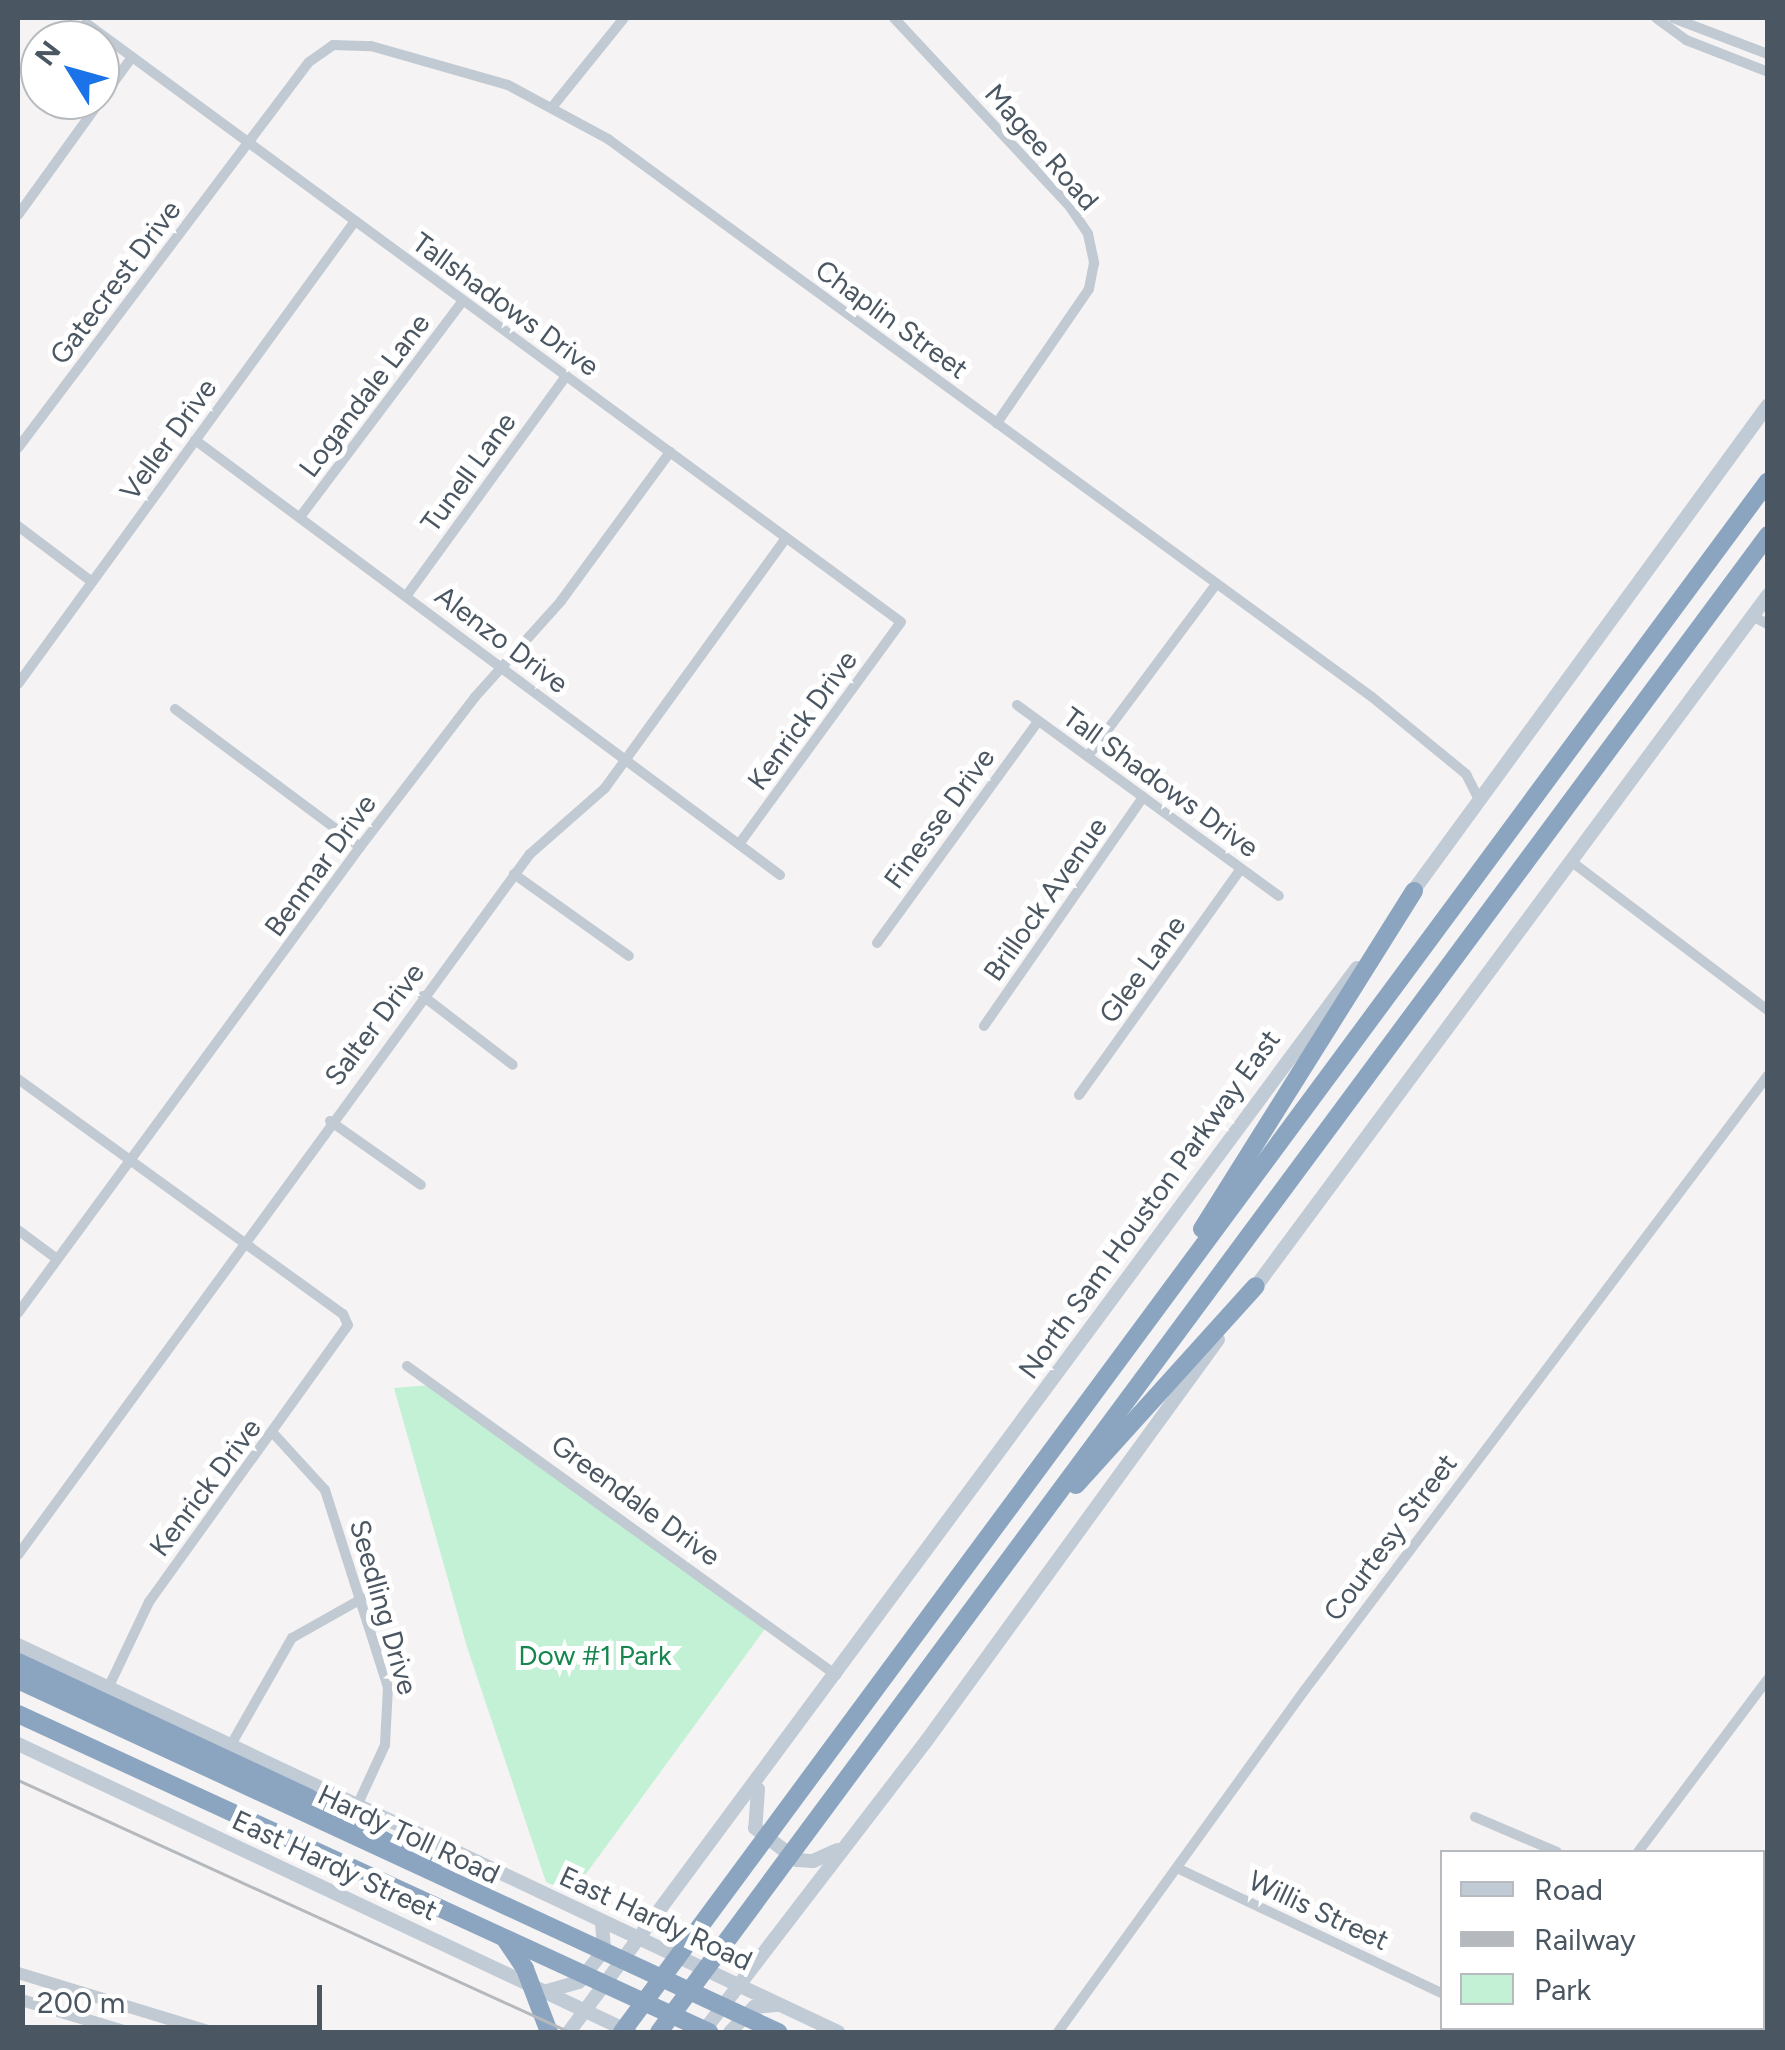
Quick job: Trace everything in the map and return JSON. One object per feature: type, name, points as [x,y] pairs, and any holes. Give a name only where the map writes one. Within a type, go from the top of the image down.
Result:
[{"type":"highway","points":[[622,2032],[1768,481]]},
{"type":"highway","points":[[659,2032],[1768,534]]},
{"type":"highway","points":[[1014,1503],[1230,1187],[1414,891]]},
{"type":"highway","points":[[1036,1524],[1122,1439],[1256,1286]]},
{"type":"highway","points":[[18,1662],[408,1848],[474,1899],[498,1928],[525,1968],[549,2032]]},
{"type":"highway","name":"Hardy Toll Road","points":[[18,1680],[581,1946],[776,2031]]},
{"type":"highway","name":"Hardy Toll Road","points":[[18,1714],[706,2032]]},
{"type":"highway","points":[[91,1714],[356,1808]]},
{"type":"main road","name":"North Sam Houston Parkway East","points":[[569,2032],[770,1766],[1768,405]]},
{"type":"main road","points":[[706,2032],[1768,594]]},
{"type":"main road","name":"East Hardy Road","points":[[18,1645],[110,1684],[356,1808],[838,2032]]},
{"type":"main road","name":"East Hardy Street","points":[[18,1744],[630,2032]]},
{"type":"main road","points":[[770,1766],[752,1800],[755,1828],[797,1860],[827,1857],[848,1843]]},
{"type":"main road","points":[[542,1992],[567,1991],[579,1982],[604,1950],[602,1920]]},
{"type":"main road","points":[[730,2032],[754,2007],[779,2005]]},
{"type":"street","points":[[553,106],[624,18]]},
{"type":"street","name":"Magee Road","points":[[894,18],[1070,206],[1088,234],[1094,263],[1089,290],[997,424]]},
{"type":"street","points":[[1656,18],[1686,40],[1768,72]]},
{"type":"street","points":[[1673,18],[1768,54]]},
{"type":"street","name":"Chaplin Street","points":[[248,143],[309,62],[343,43],[508,85],[553,106],[608,138],[1372,696],[1466,774],[1480,801]]},
{"type":"street","name":"Tallshadows Drive","points":[[120,48],[900,622]]},
{"type":"street","points":[[18,215],[132,57]]},
{"type":"street","name":"Gatecrest Drive","points":[[18,448],[248,143]]},
{"type":"street","name":"Veller Drive","points":[[18,684],[355,221]]},
{"type":"street","name":"Logandale Lane","points":[[300,517],[463,300]]},
{"type":"street","name":"Tunell Lane","points":[[407,595],[566,376]]},
{"type":"street","name":"Alenzo Drive","points":[[196,440],[780,876]]},
{"type":"street","name":"Benmar Drive","points":[[18,1313],[360,846],[670,452]]},
{"type":"street","points":[[18,526],[92,582]]},
{"type":"street","name":"Salter Drive","points":[[18,1555],[514,874],[543,840],[594,800],[786,538]]},
{"type":"street","points":[[1088,756],[1216,584]]},
{"type":"street","points":[[1752,616],[1768,624]]},
{"type":"street","name":"Kenrick Drive","points":[[739,844],[900,622]]},
{"type":"street","name":"Tall Shadows Drive","points":[[1017,705],[1279,896]]},
{"type":"street","points":[[175,709],[360,846]]},
{"type":"street","name":"Finesse Drive","points":[[877,943],[1038,720]]},
{"type":"street","name":"Brillock Avenue","points":[[984,1026],[1143,797]]},
{"type":"street","points":[[1572,862],[1768,1010]]},
{"type":"street","name":"Glee Lane","points":[[1079,1095],[1241,869]]},
{"type":"street","points":[[514,874],[628,956]]},
{"type":"street","points":[[423,996],[513,1065]]},
{"type":"street","name":"Courtesy Street","points":[[1058,2032],[1768,1075]]},
{"type":"street","points":[[18,1079],[242,1244]]},
{"type":"street","points":[[330,1122],[421,1185]]},
{"type":"street","points":[[18,1230],[57,1259]]},
{"type":"street","name":"Kenrick Drive","points":[[110,1684],[149,1602],[274,1434],[348,1325],[343,1314],[242,1244]]},
{"type":"street","name":"Greendale Drive","points":[[406,1366],[836,1675]]},
{"type":"street","name":"Seedling Drive","points":[[274,1434],[325,1490],[362,1598],[390,1708],[385,1745],[356,1808]]},
{"type":"street","points":[[232,1743],[282,1649],[313,1622],[362,1598]]},
{"type":"street","points":[[1640,1850],[1768,1679]]},
{"type":"street","points":[[1475,1817],[1551,1850]]},
{"type":"street","name":"Willis Street","points":[[1177,1868],[1440,1992]]},
{"type":"street","points":[[18,1974],[211,2032]]},
{"type":"street","points":[[18,1998],[128,2032]]},
{"type":"green space","name":"Dow #1 Park","points":[[430,1385],[765,1629],[572,1893],[546,1882],[467,1647],[394,1388]]},
{"type":"railway","points":[[18,1780],[570,2032]]}]
